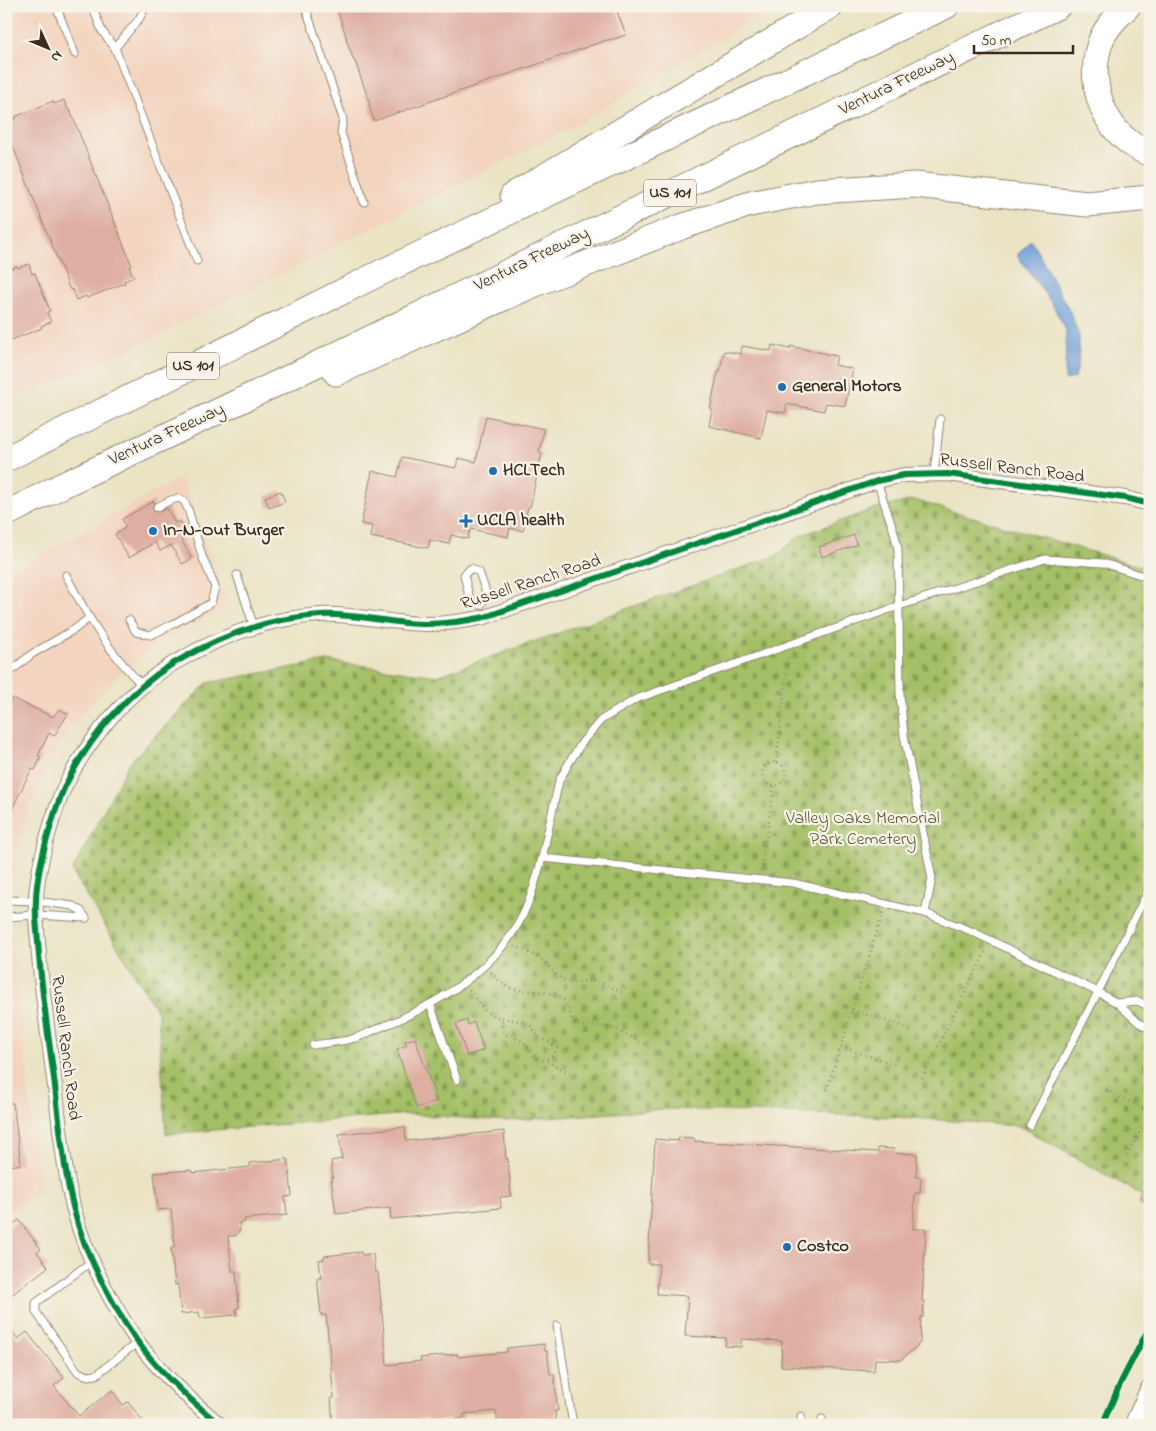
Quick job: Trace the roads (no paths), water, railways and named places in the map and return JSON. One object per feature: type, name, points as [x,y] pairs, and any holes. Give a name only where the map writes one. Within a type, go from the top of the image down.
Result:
[{"type":"highway","points":[[380,273],[831,6]]},
{"type":"highway","name":"US 101","points":[[6,459],[380,273],[946,6]]},
{"type":"highway","name":"Ventura Freeway","points":[[6,514],[1058,6]]},
{"type":"highway","points":[[1128,6],[1112,22],[1101,41],[1095,72],[1097,92],[1103,110],[1114,127],[1126,140],[1150,154]]},
{"type":"highway","points":[[282,380],[326,378],[537,284],[681,227],[750,204],[818,191],[915,185],[1087,204],[1150,198]]},
{"type":"main road","points":[[1134,1425],[1150,1389]]},
{"type":"street","name":"Russell Ranch Road","points":[[220,1425],[195,1404],[163,1371],[138,1342],[116,1308],[92,1261],[78,1227],[66,1180],[39,962],[36,915],[37,885],[42,856],[51,823],[65,788],[85,752],[126,702],[143,686],[172,664],[230,636],[254,627],[320,615],[352,616],[424,624],[456,623],[483,611],[877,481],[904,475],[934,474],[958,476],[1125,498],[1150,504]]},
{"type":"lane","points":[[56,6],[75,54]]},
{"type":"lane","points":[[92,6],[102,30],[115,48],[197,261]]},
{"type":"lane","points":[[115,48],[139,19],[146,6]]},
{"type":"lane","points":[[305,6],[343,119],[341,133],[364,202]]},
{"type":"lane","points":[[934,474],[940,418]]},
{"type":"lane","points":[[877,481],[898,549],[900,694],[904,735],[932,878],[925,913]]},
{"type":"lane","points":[[129,620],[136,632],[151,634],[211,603],[215,587],[202,556],[188,508],[184,501],[179,498],[170,500],[157,507]]},
{"type":"lane","points":[[313,1045],[354,1038],[401,1020],[454,990],[485,965],[502,948],[516,928],[529,903],[542,858],[559,781],[583,741],[601,720],[636,699],[899,606],[1045,559],[1103,563],[1150,578]]},
{"type":"lane","points":[[471,566],[479,572],[487,595],[483,611],[470,600],[464,575],[471,566]]},
{"type":"lane","points":[[66,575],[89,618],[104,641],[143,686]]},
{"type":"lane","points":[[237,575],[254,627]]},
{"type":"lane","points":[[6,675],[32,654],[89,618]]},
{"type":"lane","points":[[542,858],[793,883],[925,913],[991,941],[1098,992],[1117,1003],[1139,1023],[1150,1029]]},
{"type":"lane","points":[[1030,1125],[1150,887]]},
{"type":"lane","points":[[6,900],[36,901],[74,906],[86,918],[36,915],[6,917]]},
{"type":"lane","points":[[1117,1003],[1138,1001],[1150,1007]]},
{"type":"lane","points":[[430,1004],[457,1080]]},
{"type":"lane","points":[[92,1261],[36,1303],[36,1312],[78,1372],[88,1376],[96,1375],[138,1342]]},
{"type":"lane","points":[[557,1326],[573,1425]]},
{"type":"lane","points":[[801,1425],[802,1416]]},
{"type":"water","points":[[1030,240],[1071,314],[1079,336],[1079,359],[1075,378],[1065,380],[1066,330],[1051,302],[1017,255]]},
{"type":"place","name":"General Motors","points":[[782,387]]},
{"type":"place","name":"HCLTech","points":[[493,471]]},
{"type":"place","name":"UCLA health","points":[[466,521]]},
{"type":"place","name":"In-N-Out Burger","points":[[153,531]]},
{"type":"place","name":"Costco","points":[[787,1247]]},
{"type":"park label","name":"Valley Oaks Memorial Park Cemetery","points":[[863,830]]}]
